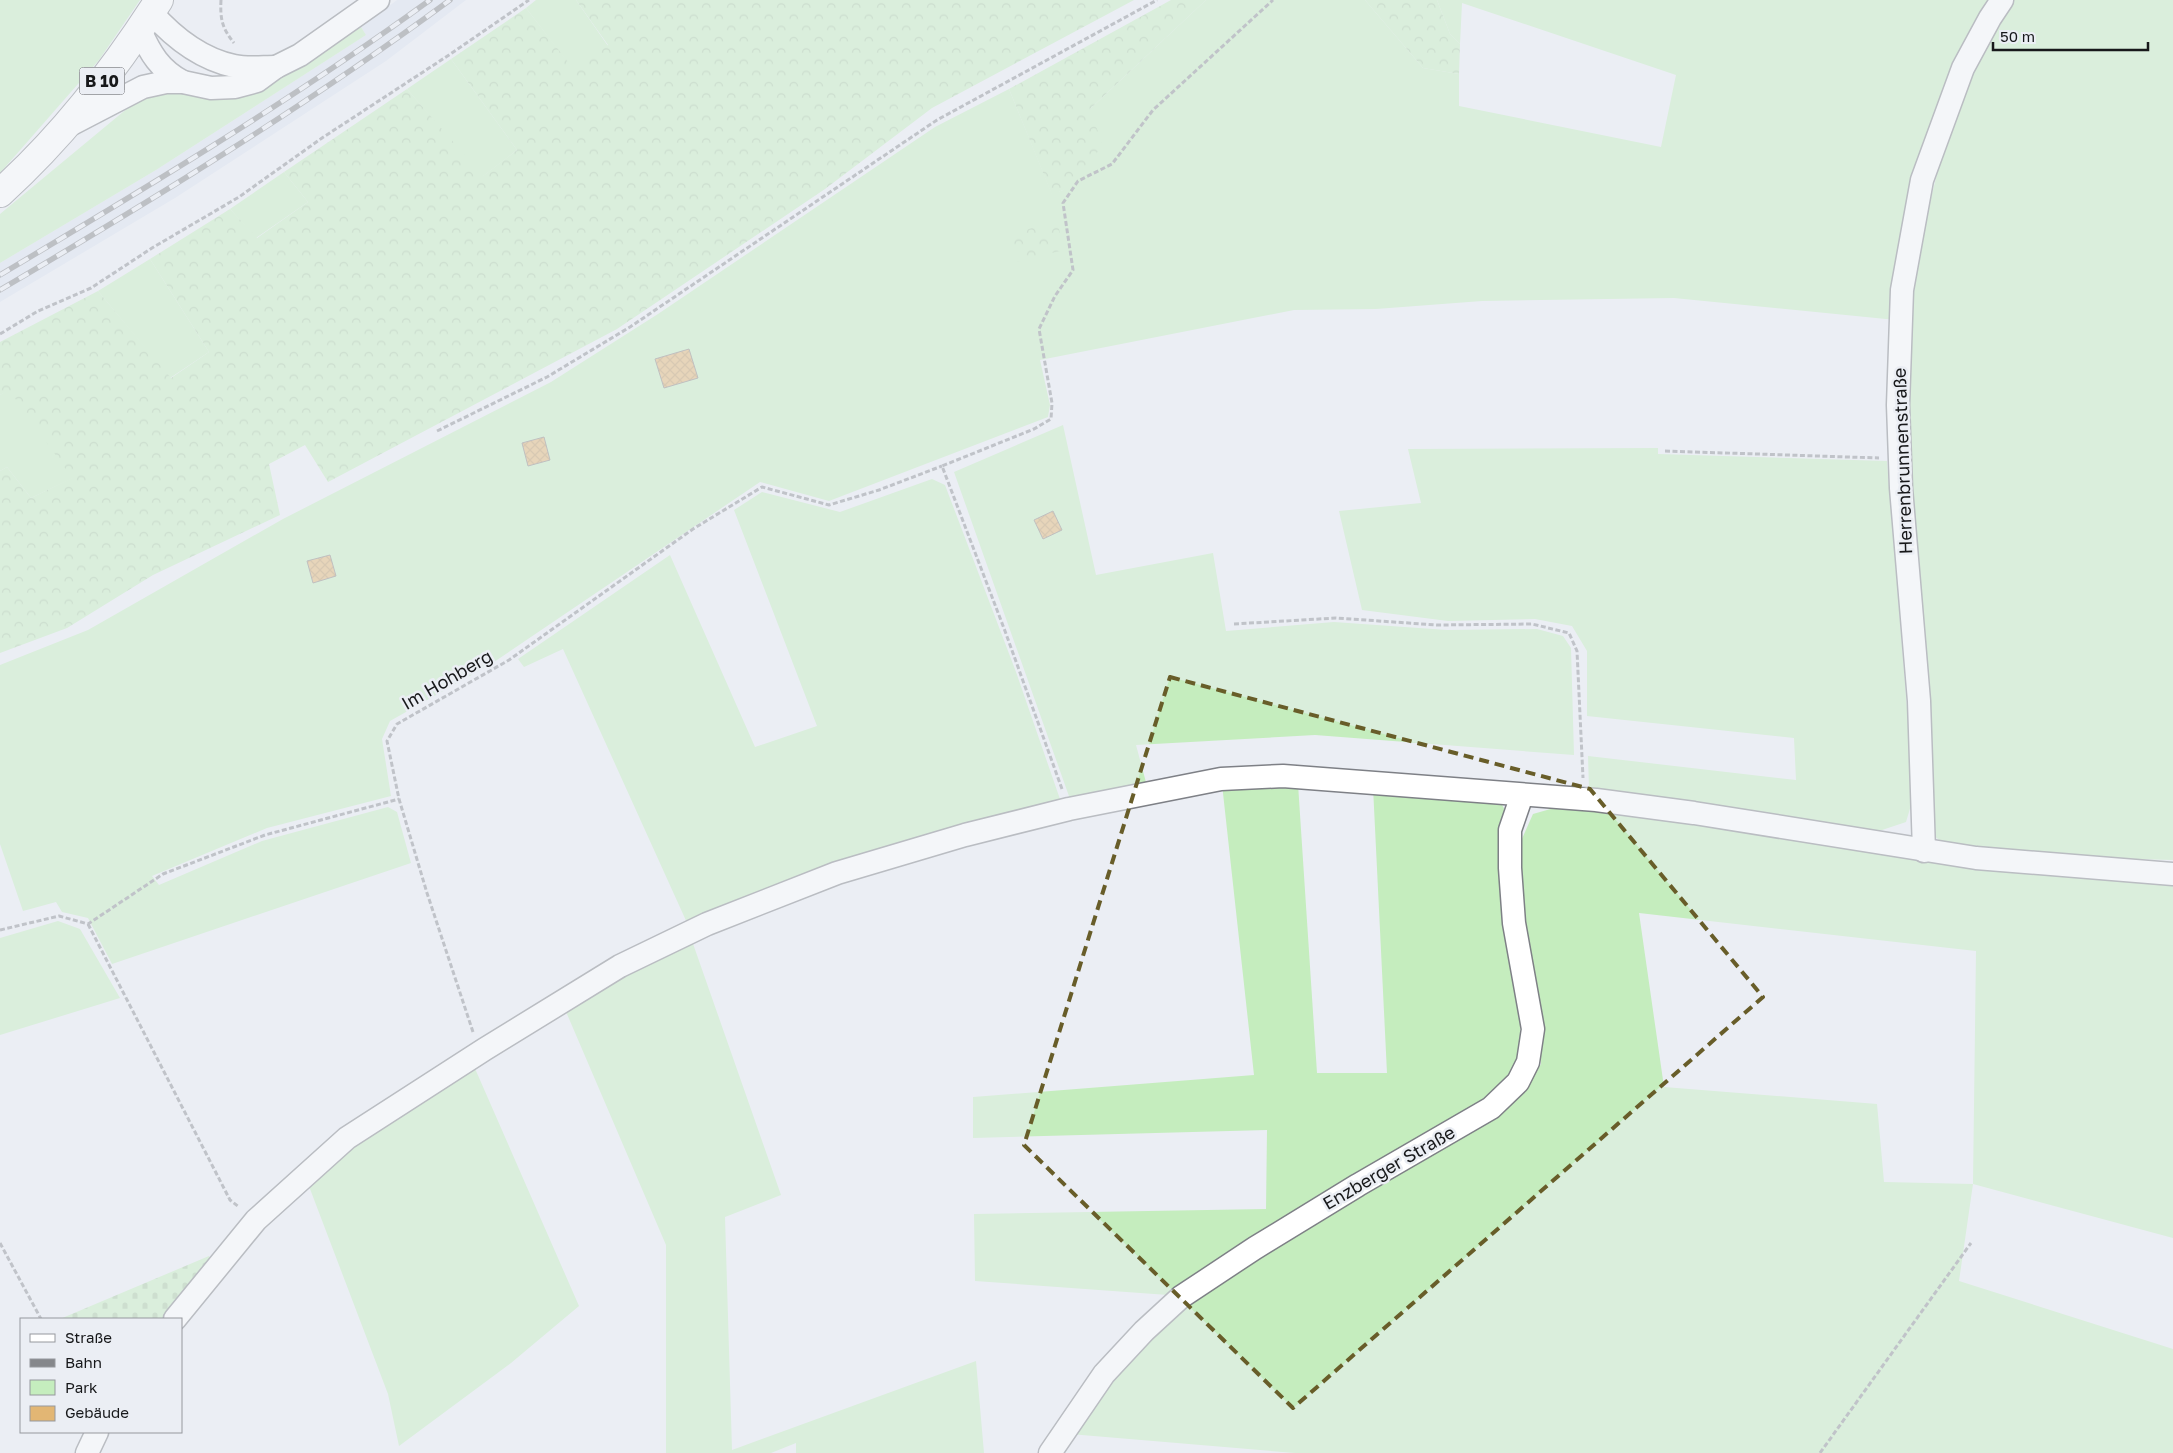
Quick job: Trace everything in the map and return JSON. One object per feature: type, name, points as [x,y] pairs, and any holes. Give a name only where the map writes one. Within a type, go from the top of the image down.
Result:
[{"type":"main road","name":"B 10","points":[[0,193],[60,130],[100,83],[150,14]]},
{"type":"street","points":[[60,130],[143,87],[166,82],[183,82],[211,88],[235,87],[257,81],[276,67],[300,55],[378,0]]},
{"type":"street","name":"Herrenbrunnenstraße","points":[[1924,850],[1919,701],[1900,459],[1898,405],[1902,290],[1922,180],[1963,68],[2002,0]]},
{"type":"street","points":[[150,14],[180,40],[213,59],[234,66],[276,67]]},
{"type":"street","points":[[150,14],[158,63],[170,75],[183,82]]},
{"type":"street","points":[[176,1318],[256,1220],[346,1138],[620,966],[707,924],[837,873],[965,835],[1069,809],[1221,779],[1283,776],[1584,799],[1694,813],[1924,850],[2036,864],[2173,874]]},
{"type":"street","name":"Enzberger Straße","points":[[1050,1453],[1104,1374],[1138,1337],[1182,1297],[1255,1248],[1326,1204],[1491,1108],[1518,1082],[1528,1062],[1533,1029],[1514,923],[1510,868],[1510,830],[1522,795]]},
{"type":"street","points":[[87,1453],[97,1433]]},
{"type":"path","points":[[221,0],[220,18],[224,30],[238,48]]},
{"type":"path","points":[[0,334],[38,311],[91,288],[152,248],[239,197],[322,138],[441,61],[529,0]]},
{"type":"path","points":[[437,431],[547,376],[630,327],[746,251],[824,195],[937,120],[1157,0]]},
{"type":"path","name":"Im Hohberg","points":[[485,1049],[472,1030],[427,894],[399,799],[387,741],[396,724],[509,660],[693,529],[762,486],[829,505],[879,490],[942,466],[1034,429],[1050,420],[1052,403],[1039,329],[1055,296],[1073,270],[1063,202],[1078,181],[1112,164],[1153,110],[1273,0]]},
{"type":"path","points":[[1665,451],[1900,459]]},
{"type":"path","points":[[942,466],[1005,631],[1069,809]]},
{"type":"path","points":[[1234,624],[1336,618],[1438,625],[1532,624],[1569,633],[1577,651],[1584,799]]},
{"type":"path","points":[[88,924],[163,874],[265,835],[399,799]]},
{"type":"path","points":[[0,930],[59,916],[88,924],[230,1200],[256,1220]]},
{"type":"path","points":[[0,1243],[40,1318]]},
{"type":"path","points":[[1820,1453],[1970,1243]]},
{"type":"highlighted area","points":[[1170,677],[1590,789],[1763,997],[1293,1408],[1024,1145]]},
{"type":"shaded area","points":[[397,0],[466,0],[386,61],[175,198],[0,302],[0,263],[156,170],[366,35],[361,27]]},
{"type":"green space","points":[[0,0],[140,0],[99,60],[0,173]]},
{"type":"green space","points":[[536,0],[576,0],[608,46],[575,72],[526,8]]},
{"type":"green space","points":[[576,0],[1134,0],[932,108],[825,189],[617,329],[328,482],[305,445],[269,464],[280,515],[153,575],[67,628],[0,653],[0,471],[7,467],[31,498],[72,478],[9,390],[0,395],[0,342],[98,291],[171,378],[209,352],[150,259],[230,209],[257,238],[308,202],[284,172],[407,89],[483,176],[517,150],[451,59],[526,8],[575,71],[608,45]]},
{"type":"green space","points":[[1171,0],[1206,0],[1090,109],[1103,146],[1063,190],[1052,195],[1009,89]]},
{"type":"green space","points":[[1206,0],[1365,0],[1423,68],[1459,74],[1459,106],[1661,147],[1676,75],[1462,3],[1460,44],[1450,34],[1437,0],[1997,0],[1958,68],[1896,320],[1674,298],[1482,301],[1376,309],[1294,310],[1040,360],[1050,405],[1048,417],[829,501],[760,482],[491,664],[390,721],[382,739],[391,796],[267,828],[152,876],[159,885],[262,841],[388,807],[397,812],[411,863],[112,964],[88,918],[62,912],[56,902],[23,911],[0,844],[0,665],[88,630],[283,519],[551,382],[658,314],[935,127],[1009,89],[1052,194],[1063,190],[1090,109]]},
{"type":"green space","points":[[1365,0],[1437,0],[1450,34],[1460,44],[1459,74],[1423,68]]},
{"type":"green space","points":[[2011,0],[2173,0],[2173,860],[2063,857],[1945,845],[1931,833],[1904,400],[1913,270],[1948,130],[1970,69]]},
{"type":"green space","points":[[361,27],[366,35],[156,170],[0,263],[0,214],[129,107],[147,97],[167,93],[260,90],[307,63]]},
{"type":"green space","points":[[451,59],[517,150],[482,177],[407,89]]},
{"type":"green space","points":[[284,172],[308,202],[256,238],[230,209]]},
{"type":"green space","points":[[1057,221],[1064,250],[1016,262],[1007,235]]},
{"type":"green space","points":[[150,259],[209,352],[170,378],[98,291]]},
{"type":"green space","points":[[9,389],[73,478],[31,498],[7,467],[0,471],[0,395]]},
{"type":"green space","points":[[1063,425],[1096,575],[1213,553],[1226,631],[1334,622],[1447,630],[1537,629],[1563,636],[1571,648],[1574,755],[1315,735],[1136,745],[1147,786],[1070,799],[954,472]]},
{"type":"green space","points":[[1658,448],[1658,454],[1887,461],[1914,795],[1906,822],[1879,831],[1595,794],[1589,788],[1588,756],[1796,780],[1794,738],[1587,716],[1587,651],[1572,626],[1535,619],[1448,621],[1362,610],[1339,511],[1421,503],[1408,449]]},
{"type":"green space","points":[[932,479],[945,485],[1016,672],[1061,802],[688,925],[563,649],[524,667],[518,659],[670,555],[755,747],[817,726],[734,510],[762,492],[840,512]]},
{"type":"green space","points":[[1222,784],[1298,784],[1317,1073],[1387,1073],[1373,787],[1498,798],[1505,810],[1498,851],[1520,1014],[1521,1049],[1506,1081],[1477,1105],[1168,1295],[975,1281],[974,1214],[1266,1209],[1267,1130],[973,1138],[973,1097],[1254,1075]]},
{"type":"green space","points":[[1561,806],[2173,883],[2173,1238],[1973,1184],[1959,1281],[2173,1349],[2173,1453],[1295,1453],[1070,1434],[1136,1348],[1202,1290],[1521,1096],[1541,1064],[1519,885],[1521,841],[1533,814]],"holes":[[[1639,913],[1976,951],[1973,1184],[1884,1182],[1877,1104],[1664,1087]]]},
{"type":"green space","points":[[58,921],[80,929],[120,998],[0,1035],[0,938]]},
{"type":"green space","points":[[691,938],[781,1195],[725,1217],[732,1450],[976,1361],[984,1453],[796,1453],[796,1443],[771,1453],[666,1453],[666,1245],[564,1007]]},
{"type":"green space","points":[[473,1064],[579,1306],[511,1363],[399,1446],[388,1394],[307,1181],[354,1140]]},
{"type":"green space","points":[[209,1256],[211,1260],[170,1318],[62,1318]]},
{"type":"building","points":[[689,349],[698,378],[664,388],[655,359]]},
{"type":"building","points":[[544,437],[550,460],[528,466],[522,443]]},
{"type":"building","points":[[1053,511],[1062,530],[1043,539],[1034,520]]},
{"type":"building","points":[[330,555],[336,576],[313,583],[307,561]]},
{"type":"railway","points":[[0,275],[272,108],[430,0]]},
{"type":"railway","points":[[0,290],[229,151],[341,77],[450,0]]}]
